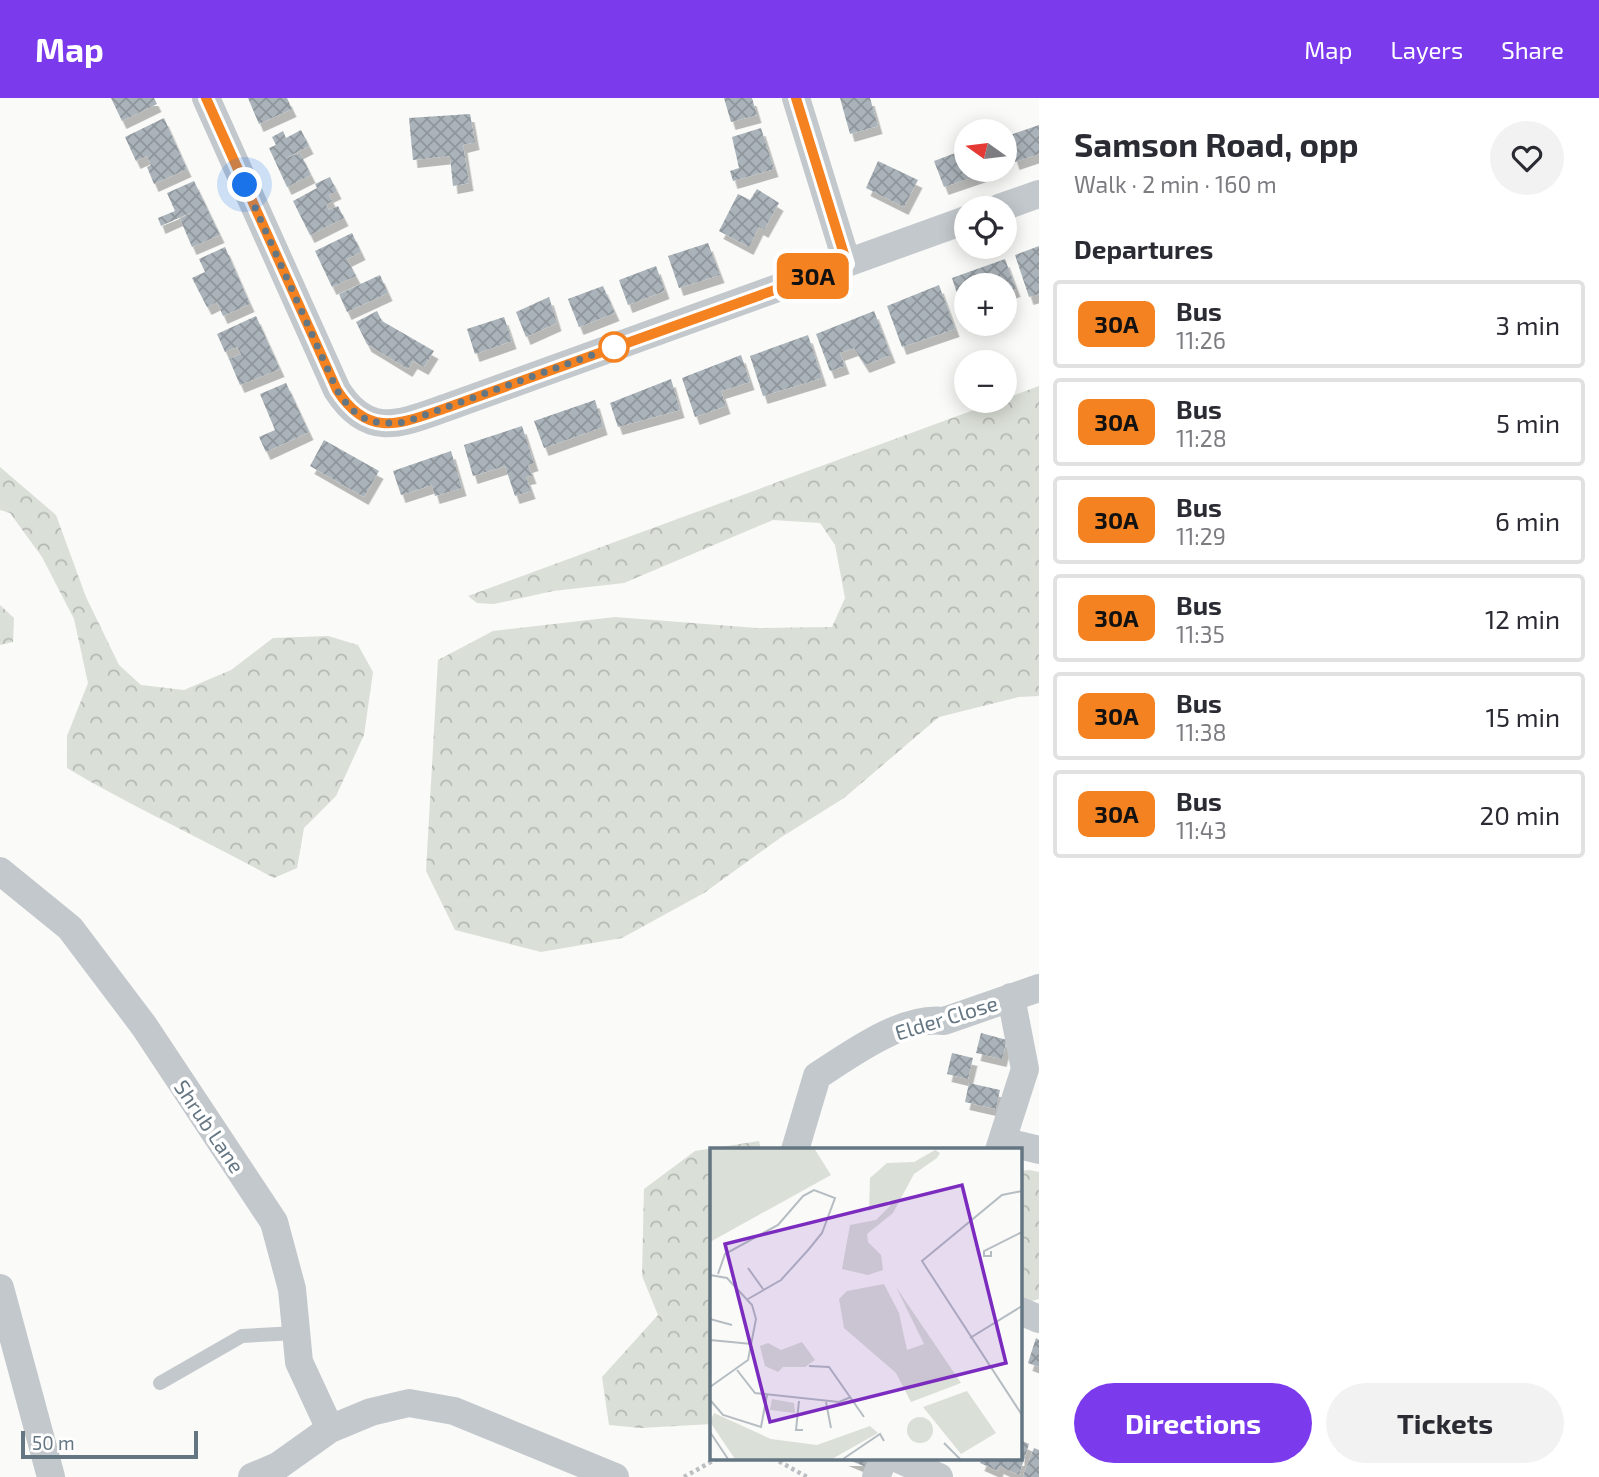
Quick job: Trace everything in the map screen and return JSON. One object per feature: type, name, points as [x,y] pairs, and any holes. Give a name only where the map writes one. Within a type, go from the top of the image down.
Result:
[{"type":"street","points":[[206,98],[337,390],[349,409],[374,422],[384,424],[405,422],[954,224]]},
{"type":"street","points":[[796,98],[847,264]]},
{"type":"street","points":[[1017,202],[1039,194]]},
{"type":"street","name":"Shrub Lane","points":[[0,871],[70,928],[144,1026],[274,1222],[292,1289],[299,1362],[330,1429]]},
{"type":"street","name":"Elder Close","points":[[793,1131],[817,1076],[876,1039],[929,1019],[944,1021],[1039,988]]},
{"type":"street","points":[[1011,997],[1025,1069],[1001,1146],[1020,1148]]},
{"type":"street","points":[[1021,1148],[1039,1150]]},
{"type":"street","points":[[0,1288],[51,1477]]},
{"type":"street","points":[[1021,1311],[1039,1319]]},
{"type":"street","points":[[253,1477],[278,1466],[330,1429],[371,1412],[410,1403],[454,1411],[583,1471],[615,1477]]},
{"type":"street","points":[[876,1477],[883,1460]]},
{"type":"street","points":[[901,1460],[939,1477]]},
{"type":"lane","points":[[160,1384],[242,1336],[296,1333]]},
{"type":"path","points":[[684,1477],[714,1460]]},
{"type":"path","points":[[777,1460],[807,1477]]},
{"type":"green space","points":[[1039,386],[1039,696],[1019,697],[939,717],[844,798],[780,838],[704,893],[622,938],[541,952],[455,930],[426,871],[438,660],[493,631],[615,617],[757,628],[832,627],[845,598],[835,545],[820,523],[773,520],[624,583],[553,591],[494,604],[477,603],[468,596],[966,413],[1017,413],[1017,394]]},
{"type":"green space","points":[[0,467],[56,515],[86,597],[119,665],[141,685],[184,690],[231,670],[273,638],[328,636],[358,645],[373,672],[364,735],[336,796],[304,828],[297,868],[274,878],[67,768],[67,736],[88,683],[74,619],[42,557],[10,513],[0,510]]},
{"type":"green space","points":[[0,605],[14,618],[13,642],[0,645]]},
{"type":"green space","points":[[759,1141],[761,1148],[714,1148]]},
{"type":"green space","points":[[710,1149],[710,1424],[641,1428],[609,1425],[602,1377],[658,1315],[642,1276],[644,1189],[695,1151]]},
{"type":"green space","points":[[1021,1171],[1039,1172],[1039,1299],[1021,1304]]},
{"type":"building","points":[[111,98],[154,98],[157,104],[122,121]]},
{"type":"building","points":[[248,98],[287,98],[292,109],[259,124]]},
{"type":"building","points":[[724,98],[752,98],[757,115],[731,122]]},
{"type":"building","points":[[840,98],[870,98],[878,126],[850,134]]},
{"type":"building","points":[[470,114],[475,142],[463,145],[469,183],[453,186],[450,156],[413,160],[409,118]]},
{"type":"building","points":[[164,118],[187,169],[154,184],[147,167],[151,165],[147,156],[136,161],[125,137]]},
{"type":"building","points":[[1039,125],[1039,154],[1017,161],[1017,133]]},
{"type":"building","points":[[761,128],[774,169],[733,181],[730,171],[739,168],[732,137]]},
{"type":"building","points":[[301,130],[309,146],[286,158],[300,153],[311,175],[287,187],[269,148],[276,145],[272,137],[283,131],[286,138]]},
{"type":"building","points":[[954,154],[954,182],[959,182],[944,187],[934,161]]},
{"type":"building","points":[[878,161],[918,180],[904,207],[866,188]]},
{"type":"building","points":[[330,177],[337,191],[329,195],[332,201],[326,205],[329,210],[338,206],[344,218],[310,235],[293,201],[317,188],[315,184]]},
{"type":"building","points":[[194,181],[220,235],[192,247],[180,219],[194,211],[161,226],[158,218],[175,211],[167,193]]},
{"type":"building","points":[[757,189],[779,203],[764,230],[759,227],[749,247],[719,231],[738,194],[750,200]]},
{"type":"building","points":[[352,233],[361,252],[347,259],[356,276],[332,287],[315,251]]},
{"type":"building","points":[[708,243],[720,275],[679,288],[668,256]]},
{"type":"building","points":[[1039,246],[1039,294],[1029,297],[1017,254]]},
{"type":"building","points":[[225,247],[250,304],[223,316],[217,302],[207,307],[192,278],[205,272],[199,259]]},
{"type":"building","points":[[1005,259],[1010,273],[966,273]]},
{"type":"building","points":[[656,266],[665,291],[628,305],[619,280]]},
{"type":"building","points":[[380,275],[388,293],[347,312],[339,294]]},
{"type":"building","points":[[939,285],[954,329],[902,347],[887,306]]},
{"type":"building","points":[[603,286],[615,313],[579,327],[568,299]]},
{"type":"building","points":[[549,297],[557,323],[526,337],[516,312]]},
{"type":"building","points":[[377,311],[382,321],[434,351],[424,367],[413,361],[408,369],[367,344],[356,322]]},
{"type":"building","points":[[874,311],[891,355],[865,365],[854,348],[840,353],[845,366],[830,371],[816,334]]},
{"type":"building","points":[[256,316],[280,369],[240,385],[229,359],[241,354],[237,347],[225,352],[217,334]]},
{"type":"building","points":[[504,317],[512,341],[475,354],[467,329]]},
{"type":"building","points":[[808,335],[822,378],[763,396],[750,356]]},
{"type":"building","points":[[741,355],[750,382],[721,391],[726,406],[695,417],[682,378]]},
{"type":"building","points":[[671,379],[680,410],[618,427],[610,403]]},
{"type":"building","points":[[286,383],[309,432],[266,452],[259,437],[275,430],[260,394]]},
{"type":"building","points":[[595,400],[603,427],[544,448],[534,421]]},
{"type":"building","points":[[522,426],[534,463],[528,465],[532,476],[526,477],[531,491],[515,496],[505,466],[473,476],[464,445]]},
{"type":"building","points":[[324,440],[379,471],[364,497],[310,466]]},
{"type":"building","points":[[451,451],[462,488],[435,496],[432,485],[401,495],[393,471]]},
{"type":"building","points":[[981,1033],[1007,1040],[1002,1059],[976,1053]]},
{"type":"building","points":[[952,1053],[973,1058],[968,1079],[947,1074]]},
{"type":"building","points":[[969,1083],[1000,1090],[996,1109],[965,1102]]},
{"type":"building","points":[[1036,1338],[1039,1340],[1039,1367],[1028,1363]]},
{"type":"building","points":[[1021,1440],[1029,1444],[1019,1475],[999,1466],[998,1471],[980,1463],[981,1460],[1021,1460]]},
{"type":"building","points":[[1034,1448],[1039,1450],[1039,1477],[1025,1477],[1023,1476]]},
{"type":"building","points":[[849,1460],[869,1460],[866,1467]]},
{"type":"bus line","name":"30A","points":[[206,98],[337,390],[349,409],[365,419],[384,424],[405,422],[449,407],[847,264],[796,98]]},
{"type":"route","points":[[245,185],[337,390],[349,409],[365,419],[384,424],[405,422],[623,344],[614,347]]}]
